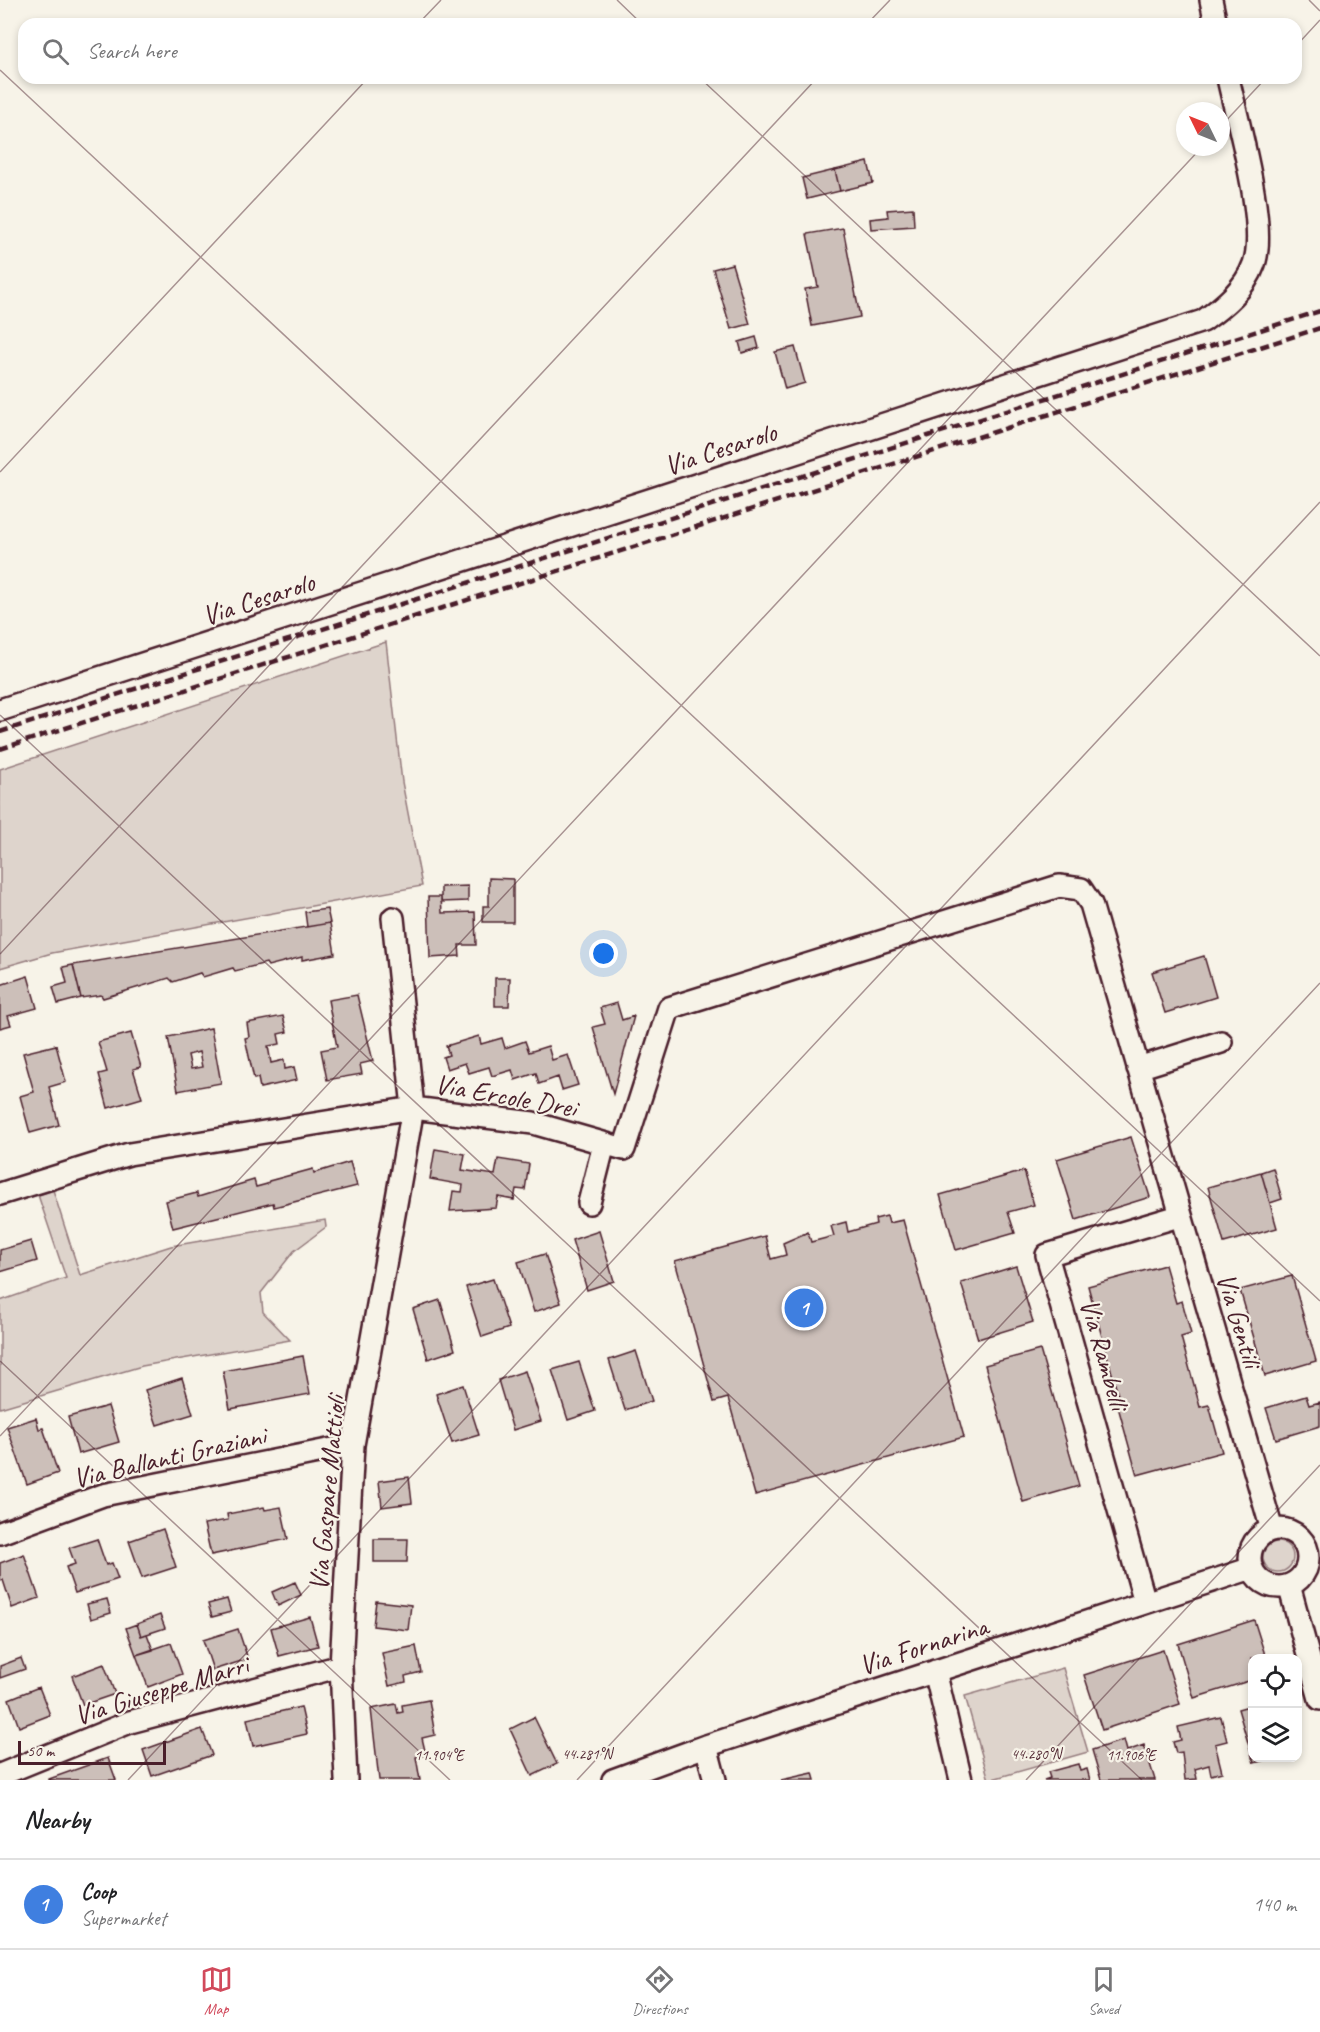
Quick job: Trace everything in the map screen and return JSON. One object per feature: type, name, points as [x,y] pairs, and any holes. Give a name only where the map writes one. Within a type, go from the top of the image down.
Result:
[{"type":"street","points":[[1211,0],[1215,18]]},
{"type":"street","name":"Via Cesarolo","points":[[0,710],[1203,321],[1230,302],[1255,263],[1258,218],[1229,84]]},
{"type":"street","name":"Via Gentili","points":[[624,1149],[669,1008],[1059,886],[1081,889],[1091,904],[1179,1216],[1272,1530]]},
{"type":"street","name":"Via Gaspare Mattioli","points":[[346,1780],[341,1666],[353,1445],[413,1108],[393,918]]},
{"type":"street","points":[[1138,1068],[1221,1042]]},
{"type":"street","name":"Via Ercole Drei","points":[[0,1194],[129,1154],[413,1108],[533,1123],[624,1149]]},
{"type":"street","points":[[589,1203],[604,1144]]},
{"type":"street","name":"Via Rambelli","points":[[1145,1602],[1047,1255],[1179,1216]]},
{"type":"street","name":"Via Ballanti Graziani","points":[[0,1533],[103,1495],[353,1445]]},
{"type":"street","points":[[1280,1529],[1297,1534],[1313,1546],[1303,1575],[1288,1585],[1271,1586],[1256,1576],[1252,1568],[1251,1549],[1263,1534],[1272,1530],[1280,1529]]},
{"type":"street","name":"Via Fornarina","points":[[613,1780],[706,1746],[1252,1568]]},
{"type":"street","points":[[1288,1585],[1320,1699]]},
{"type":"street","name":"Via Giuseppe Marri","points":[[0,1775],[130,1722],[341,1666]]},
{"type":"street","points":[[934,1671],[962,1780]]},
{"type":"street","points":[[706,1746],[715,1780]]},
{"type":"shaded area","points":[[386,642],[402,782],[422,886],[52,953],[0,968],[0,769]]},
{"type":"shaded area","points":[[53,1190],[80,1275],[171,1246],[325,1220],[326,1227],[294,1251],[261,1293],[263,1312],[290,1340],[142,1366],[0,1408],[0,1301],[66,1278],[38,1195]]},
{"type":"shaded area","points":[[1278,1542],[1289,1546],[1293,1557],[1289,1568],[1278,1572],[1267,1568],[1263,1557],[1267,1546]]},
{"type":"shaded area","points":[[1063,1668],[1088,1752],[989,1780],[965,1696]]},
{"type":"building","points":[[868,162],[873,183],[840,191],[835,170]]},
{"type":"building","points":[[835,170],[840,191],[807,199],[802,178]]},
{"type":"building","points":[[913,208],[914,226],[871,229],[870,219],[888,217],[887,210]]},
{"type":"building","points":[[843,228],[860,317],[812,326],[805,289],[818,287],[807,234]]},
{"type":"building","points":[[732,264],[750,324],[731,329],[713,269]]},
{"type":"building","points":[[756,337],[759,348],[742,353],[739,342]]},
{"type":"building","points":[[795,347],[805,383],[785,389],[775,352]]},
{"type":"building","points":[[489,878],[513,879],[513,922],[483,922],[483,906],[489,906]]},
{"type":"building","points":[[468,886],[468,901],[441,902],[441,887]]},
{"type":"building","points":[[428,897],[441,897],[442,913],[475,912],[476,945],[459,945],[460,956],[430,958]]},
{"type":"building","points":[[327,909],[330,923],[307,927],[305,912]]},
{"type":"building","points":[[330,923],[335,954],[302,960],[302,957],[268,966],[266,963],[235,971],[233,968],[203,977],[200,973],[173,982],[169,978],[103,998],[101,995],[81,998],[73,965]]},
{"type":"building","points":[[1204,956],[1216,997],[1165,1013],[1152,972]]},
{"type":"building","points":[[73,965],[81,998],[58,1004],[53,987],[67,983],[63,967]]},
{"type":"building","points":[[28,976],[37,1008],[8,1016],[11,1025],[0,1028],[0,985]]},
{"type":"building","points":[[495,978],[510,978],[509,1006],[495,1006]]},
{"type":"building","points":[[357,995],[373,1061],[360,1064],[362,1074],[327,1080],[321,1050],[337,1047],[328,1000]]},
{"type":"building","points":[[617,1003],[622,1020],[634,1016],[613,1094],[593,1027],[605,1024],[600,1008]]},
{"type":"building","points":[[283,1016],[287,1032],[278,1034],[280,1044],[268,1046],[271,1063],[284,1060],[285,1069],[294,1067],[297,1080],[260,1088],[258,1078],[254,1079],[245,1038],[249,1037],[247,1023]]},
{"type":"building","points":[[211,1028],[221,1083],[178,1091],[168,1037]],"holes":[[[199,1052],[202,1067],[191,1069],[188,1055]]]},
{"type":"building","points":[[131,1033],[141,1067],[133,1069],[142,1098],[108,1108],[99,1074],[107,1072],[98,1042]]},
{"type":"building","points":[[479,1036],[481,1044],[502,1038],[505,1048],[525,1041],[529,1052],[548,1046],[552,1060],[568,1055],[578,1085],[562,1090],[558,1077],[539,1084],[536,1073],[515,1080],[512,1070],[492,1076],[489,1067],[469,1073],[465,1063],[447,1069],[443,1057],[449,1055],[446,1046]]},
{"type":"building","points":[[56,1045],[66,1082],[49,1087],[59,1125],[30,1133],[20,1096],[34,1092],[23,1053]]},
{"type":"building","points":[[1131,1137],[1150,1197],[1076,1220],[1057,1159]]},
{"type":"building","points":[[435,1149],[465,1154],[462,1170],[495,1175],[498,1159],[529,1164],[525,1190],[516,1189],[514,1200],[498,1197],[496,1208],[450,1211],[453,1191],[462,1192],[463,1185],[430,1179]]},
{"type":"building","points":[[350,1162],[357,1186],[274,1207],[273,1203],[173,1228],[166,1201],[197,1193],[198,1197],[254,1180],[256,1187],[267,1184],[269,1181],[313,1169],[314,1173]]},
{"type":"building","points":[[1273,1168],[1282,1199],[1270,1203],[1261,1172]]},
{"type":"building","points":[[1024,1171],[1034,1205],[1008,1212],[1015,1233],[956,1250],[940,1195]]},
{"type":"building","points":[[1261,1172],[1277,1228],[1224,1243],[1208,1187]]},
{"type":"building","points":[[887,1216],[889,1223],[903,1220],[964,1437],[755,1495],[728,1398],[714,1402],[675,1261],[765,1236],[771,1259],[786,1255],[783,1243],[808,1232],[811,1242],[834,1236],[831,1226],[846,1222],[848,1232],[876,1224],[875,1219]]},
{"type":"building","points":[[599,1231],[614,1281],[587,1290],[572,1240]]},
{"type":"building","points":[[31,1241],[37,1261],[0,1272],[0,1250]]},
{"type":"building","points":[[545,1254],[561,1303],[534,1312],[518,1262]]},
{"type":"building","points":[[1165,1265],[1176,1303],[1182,1301],[1191,1334],[1181,1337],[1200,1407],[1209,1405],[1222,1452],[1137,1475],[1088,1286]]},
{"type":"building","points":[[1016,1266],[1033,1322],[978,1339],[961,1283]]},
{"type":"building","points":[[1292,1276],[1316,1361],[1265,1376],[1240,1290]]},
{"type":"building","points":[[493,1279],[509,1328],[482,1337],[466,1287]]},
{"type":"building","points":[[440,1300],[455,1350],[428,1359],[413,1309]]},
{"type":"building","points":[[1040,1350],[1079,1486],[1023,1502],[985,1365]]},
{"type":"building","points":[[636,1351],[652,1401],[625,1410],[609,1360]]},
{"type":"building","points":[[303,1356],[310,1394],[230,1409],[223,1371]]},
{"type":"building","points":[[579,1362],[595,1411],[568,1420],[552,1370]]},
{"type":"building","points":[[525,1371],[541,1421],[513,1430],[498,1380]]},
{"type":"building","points":[[182,1378],[193,1414],[157,1425],[145,1390]]},
{"type":"building","points":[[463,1385],[479,1435],[452,1443],[436,1394]]},
{"type":"building","points":[[1306,1396],[1309,1405],[1320,1402],[1320,1426],[1276,1439],[1266,1408]]},
{"type":"building","points":[[108,1406],[119,1442],[78,1454],[68,1417]]},
{"type":"building","points":[[36,1418],[39,1429],[43,1428],[58,1473],[27,1484],[7,1427]]},
{"type":"building","points":[[409,1477],[412,1503],[382,1507],[379,1481]]},
{"type":"building","points":[[264,1507],[265,1510],[281,1507],[288,1539],[211,1555],[204,1524],[228,1520],[227,1514]]},
{"type":"building","points":[[163,1529],[176,1567],[142,1578],[129,1541]]},
{"type":"building","points":[[97,1539],[106,1565],[112,1563],[118,1579],[75,1593],[66,1567],[75,1564],[69,1548]]},
{"type":"building","points":[[374,1539],[408,1539],[407,1562],[374,1562]]},
{"type":"building","points":[[24,1554],[39,1598],[12,1608],[3,1580],[0,1581],[0,1563]]},
{"type":"building","points":[[295,1582],[301,1595],[278,1606],[272,1592]]},
{"type":"building","points":[[107,1599],[111,1613],[91,1619],[87,1604]]},
{"type":"building","points":[[227,1599],[231,1612],[212,1617],[208,1604]]},
{"type":"building","points":[[376,1601],[411,1605],[408,1630],[373,1626]]},
{"type":"building","points":[[160,1615],[165,1628],[141,1636],[137,1624]]},
{"type":"building","points":[[310,1617],[318,1646],[279,1656],[271,1628]]},
{"type":"building","points":[[1254,1620],[1265,1654],[1248,1654],[1248,1681],[1194,1698],[1178,1644]]},
{"type":"building","points":[[137,1624],[141,1636],[147,1634],[153,1650],[136,1655],[126,1628]]},
{"type":"building","points":[[238,1629],[248,1659],[213,1670],[203,1640]]},
{"type":"building","points":[[171,1643],[182,1674],[148,1687],[136,1655]]},
{"type":"building","points":[[416,1646],[421,1672],[405,1676],[406,1682],[389,1686],[382,1653]]},
{"type":"building","points":[[1163,1650],[1180,1704],[1102,1730],[1084,1675]]},
{"type":"building","points":[[21,1658],[25,1669],[0,1678],[0,1666]]},
{"type":"building","points":[[104,1664],[115,1694],[83,1705],[72,1676]]},
{"type":"building","points":[[39,1687],[50,1715],[19,1727],[9,1699]]},
{"type":"building","points":[[429,1700],[435,1735],[422,1738],[426,1755],[416,1757],[420,1780],[379,1780],[371,1709],[396,1704],[398,1713],[403,1712],[402,1705]]},
{"type":"building","points":[[1248,1706],[1248,1743],[1238,1709]]},
{"type":"building","points":[[301,1707],[307,1734],[253,1746],[247,1719]]},
{"type":"building","points":[[534,1717],[557,1764],[532,1776],[510,1729]]},
{"type":"building","points":[[1221,1717],[1227,1741],[1215,1744],[1222,1772],[1211,1775],[1209,1765],[1195,1769],[1197,1779],[1185,1780],[1182,1752],[1176,1753],[1173,1742],[1181,1740],[1178,1727]]},
{"type":"building","points":[[202,1729],[212,1755],[152,1776],[143,1750]]},
{"type":"building","points":[[1124,1740],[1127,1751],[1144,1745],[1155,1780],[1101,1780],[1092,1750]]},
{"type":"building","points":[[108,1758],[116,1780],[49,1780],[49,1779]]},
{"type":"building","points":[[1078,1764],[1080,1771],[1087,1769],[1090,1780],[1044,1780],[1050,1778],[1048,1772]]},
{"type":"building","points":[[813,1773],[815,1780],[781,1780]]},
{"type":"railway","points":[[0,732],[1320,311]]},
{"type":"railway","points":[[0,749],[1320,328]]},
{"type":"place","name":"Coop","points":[[804,1308]]}]
